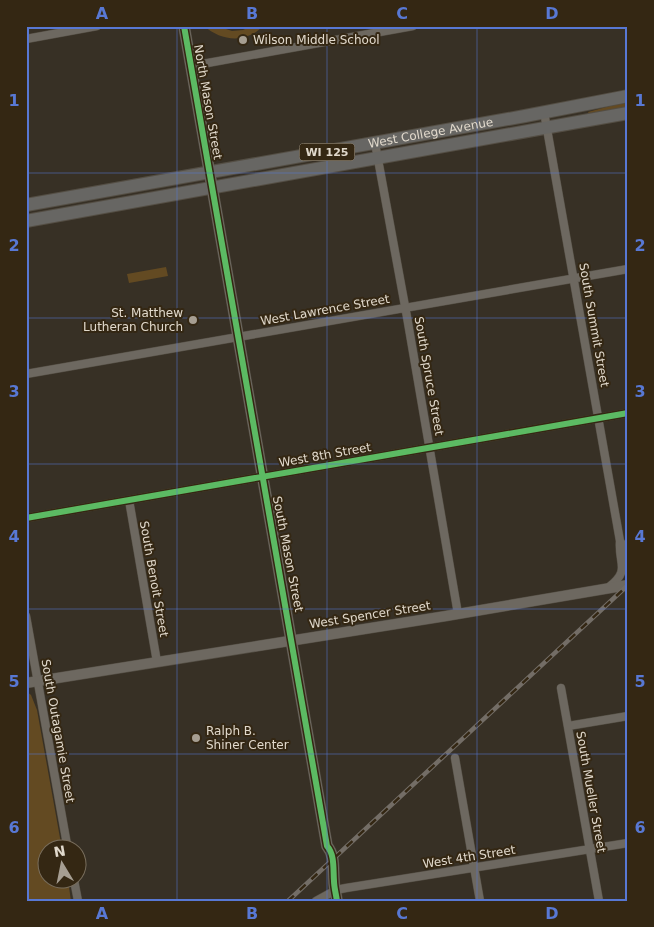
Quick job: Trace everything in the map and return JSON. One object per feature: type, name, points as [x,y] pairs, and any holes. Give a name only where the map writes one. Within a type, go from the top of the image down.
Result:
[{"type":"main road","name":"North Mason Street","points":[[184,26],[210,181]]},
{"type":"main road","name":"West College Avenue","points":[[26,222],[375,143],[628,96]]},
{"type":"main road","name":"West College Avenue","points":[[26,205],[378,159],[628,113]]},
{"type":"main road","name":"South Mason Street","points":[[210,181],[327,846],[324,852],[325,859],[335,890]]},
{"type":"street","points":[[26,39],[97,26]]},
{"type":"street","points":[[191,66],[413,26]]},
{"type":"street","name":"South Summit Street","points":[[544,112],[620,541],[619,550],[622,574],[619,580],[608,588]]},
{"type":"street","name":"South Spruce Street","points":[[375,143],[406,308],[458,614]]},
{"type":"street","name":"West Lawrence Street","points":[[26,374],[628,269]]},
{"type":"street","name":"West 8th Street","points":[[26,518],[628,413]]},
{"type":"street","name":"South Benoit Street","points":[[129,500],[157,662]]},
{"type":"street","name":"South Summit Street","points":[[620,541],[625,548],[628,560]]},
{"type":"street","name":"West Spencer Street","points":[[26,683],[628,585]]},
{"type":"street","name":"South Outagamie Street","points":[[26,616],[66,840]]},
{"type":"street","name":"South Mueller Street","points":[[561,688],[599,901]]},
{"type":"street","points":[[568,726],[628,716]]},
{"type":"street","points":[[455,758],[480,901]]},
{"type":"street","name":"West 4th Street","points":[[316,901],[335,890],[628,843]]},
{"type":"shaded area","points":[[204,26],[217,26],[232,31],[243,30],[251,26],[263,26],[249,36],[234,38],[218,35]]},
{"type":"shaded area","points":[[628,101],[628,107],[589,114],[588,112]]},
{"type":"shaded area","points":[[166,267],[168,276],[129,283],[127,274]]},
{"type":"shaded area","points":[[26,691],[31,695],[37,710],[60,840],[38,840],[38,890],[69,890],[71,901],[26,901]]},
{"type":"railway","points":[[288,901],[628,585]]},
{"type":"cycle path","points":[[184,26],[327,846],[332,858],[337,901]]},
{"type":"cycle path","points":[[26,518],[628,413]]},
{"type":"place","name":"Wilson Middle School","points":[[243,40]]},
{"type":"place","name":"St. Matthew Lutheran Church","points":[[193,320]]},
{"type":"place","name":"Ralph B. Shiner Center","points":[[196,738]]}]
